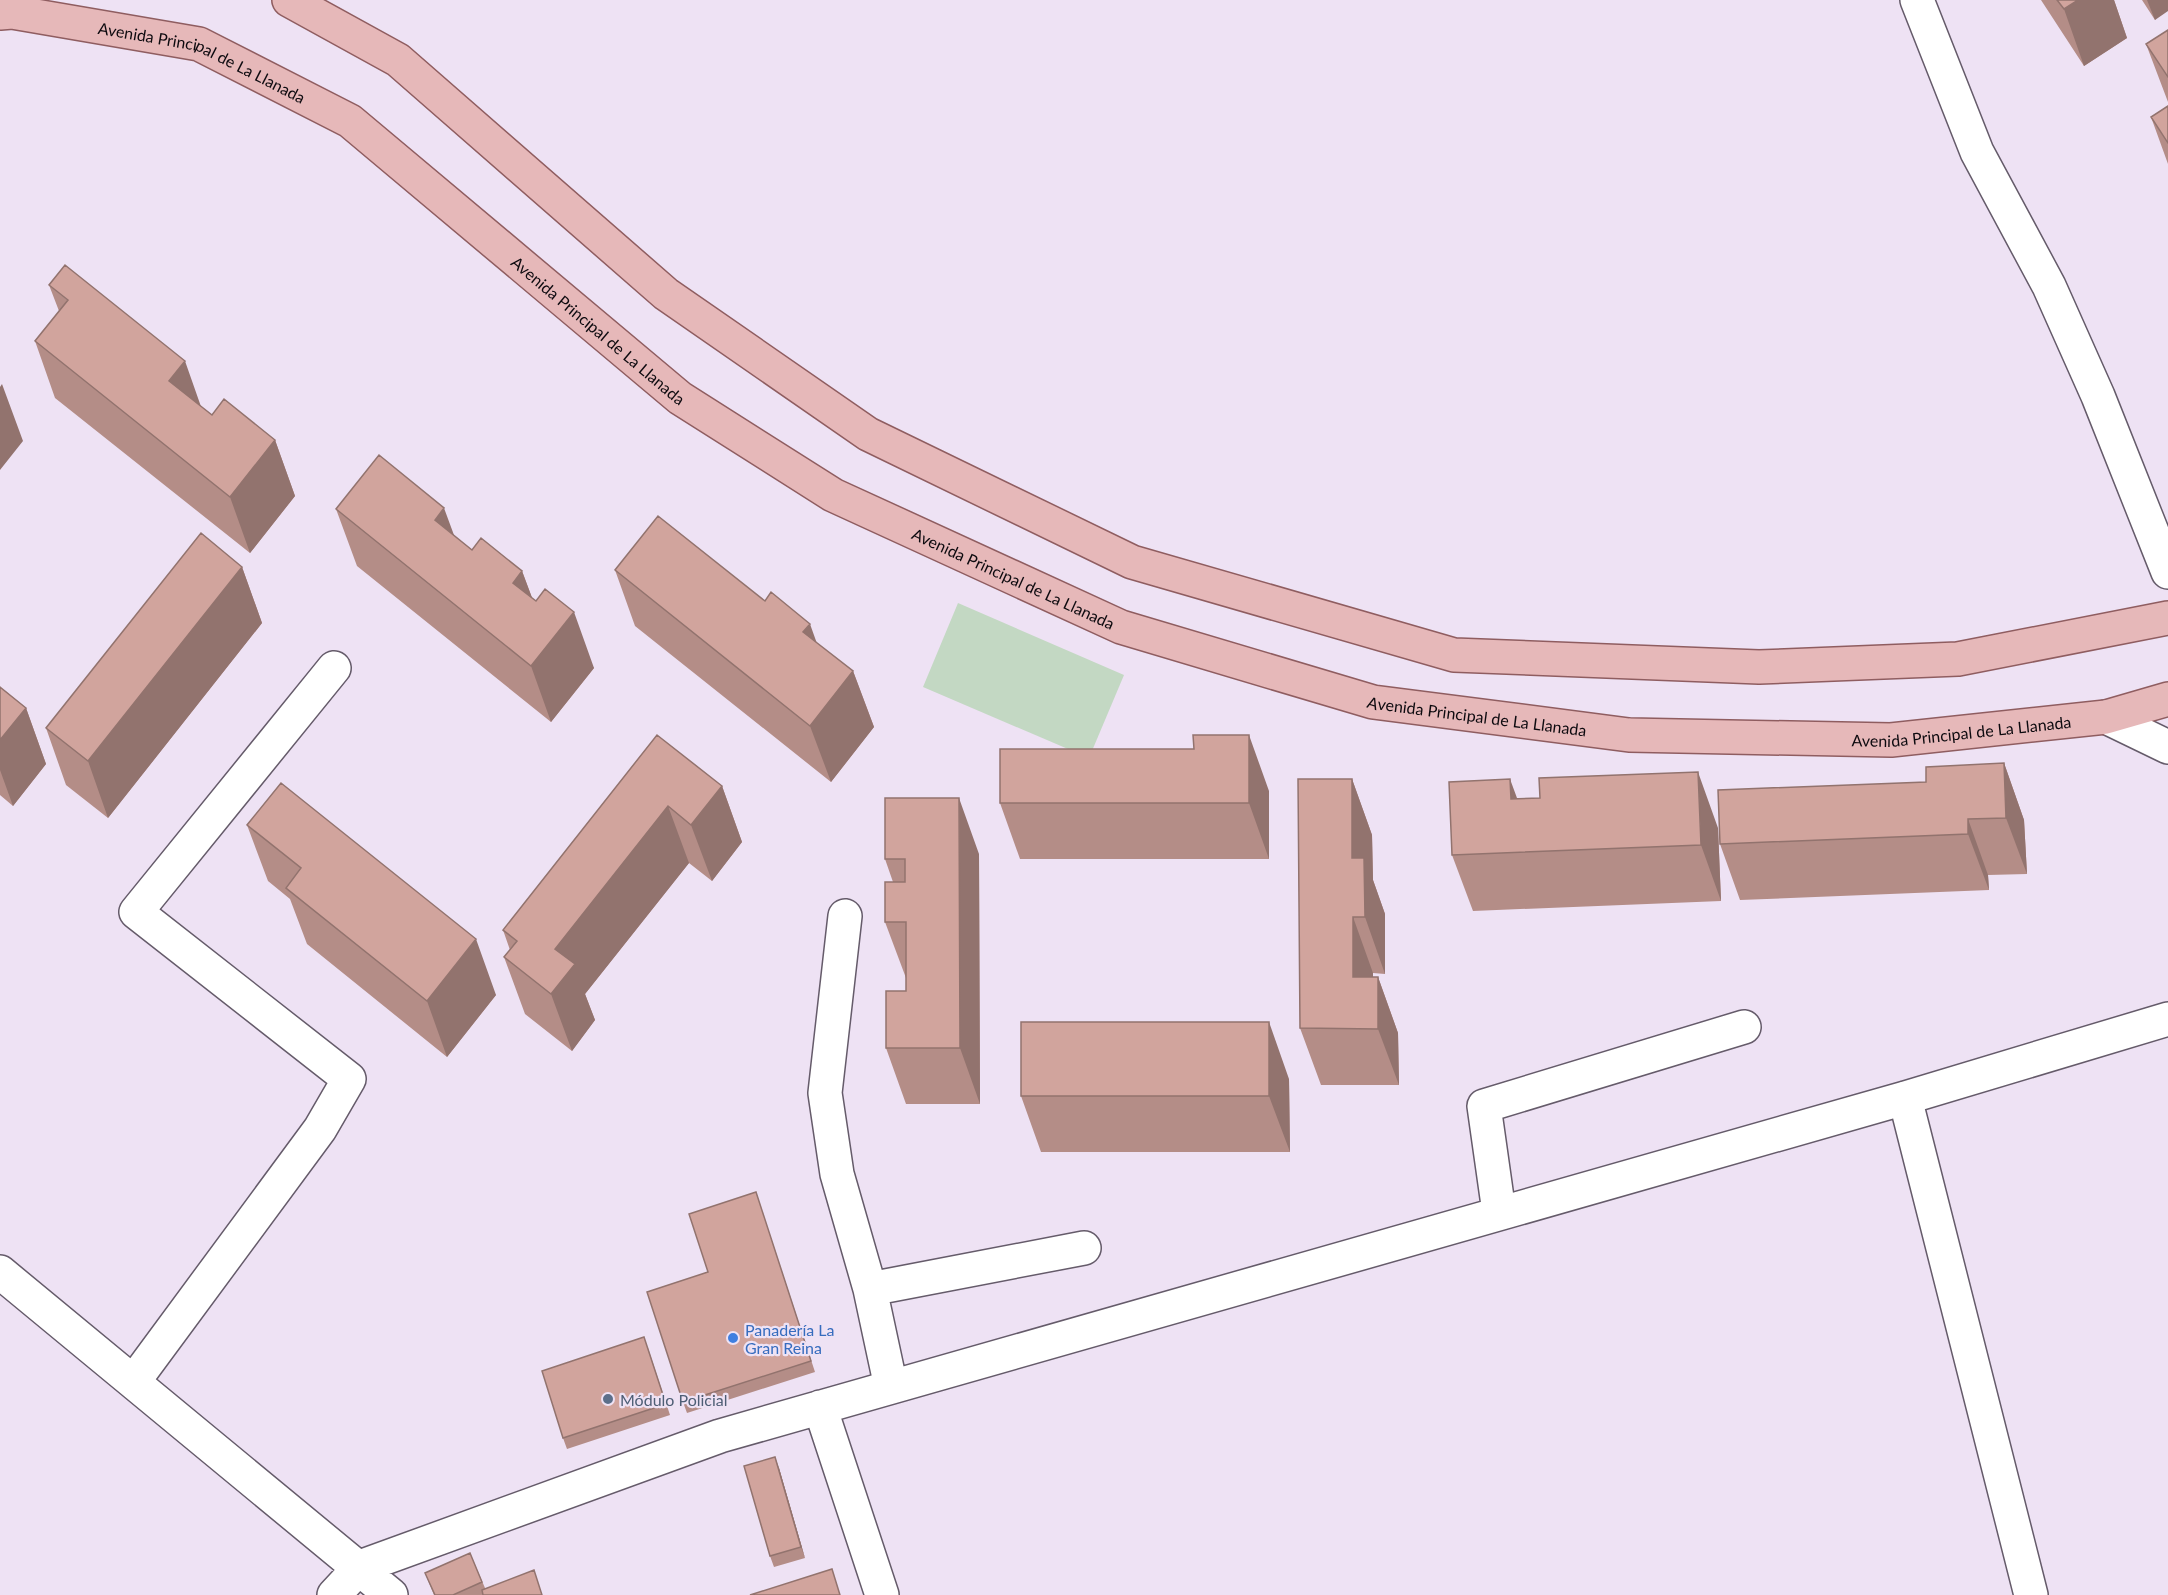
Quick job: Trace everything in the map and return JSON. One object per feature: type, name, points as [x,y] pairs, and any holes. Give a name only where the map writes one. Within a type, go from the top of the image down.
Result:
[{"type":"main road","points":[[289,0],[398,60],[666,294],[868,434],[1132,562],[1454,655],[1759,667],[1958,659],[2168,618]]},
{"type":"main road","name":"Avenida Principal de La Llanada","points":[[4,15],[199,44],[350,121],[680,398],[833,495],[1121,627],[1373,702],[1629,735],[1891,740],[2106,717],[2168,699]]},
{"type":"street","points":[[1917,0],[1977,152],[2049,286],[2098,396],[2168,572]]},
{"type":"street","points":[[134,1382],[320,1129],[349,1079],[136,912],[334,668]]},
{"type":"street","points":[[2106,717],[2168,747]]},
{"type":"street","points":[[845,916],[825,1094],[837,1174],[870,1289],[891,1387]]},
{"type":"street","points":[[334,1595],[360,1567],[720,1436],[1905,1098],[2168,1019]]},
{"type":"street","points":[[1499,1212],[1484,1106],[1744,1027]]},
{"type":"street","points":[[1905,1098],[2031,1595]]},
{"type":"street","points":[[870,1289],[1083,1248]]},
{"type":"street","points":[[0,1272],[360,1567],[391,1595]]},
{"type":"street","points":[[820,1407],[882,1595]]},
{"type":"green space","points":[[958,603],[1124,675],[1089,758],[923,687]]},
{"type":"building","points":[[2057,0],[2078,0],[2064,9]]},
{"type":"building","points":[[2168,30],[2168,77],[2146,44]]},
{"type":"building","points":[[2168,106],[2168,143],[2151,117]]},
{"type":"building","points":[[65,265],[185,361],[169,381],[212,415],[224,399],[275,440],[230,497],[35,341],[68,300],[49,285]]},
{"type":"building","points":[[379,455],[444,508],[435,520],[472,550],[481,538],[522,571],[513,583],[536,601],[545,589],[574,612],[531,666],[336,509]]},
{"type":"building","points":[[658,516],[765,601],[771,592],[810,624],[803,632],[853,671],[810,726],[615,570]]},
{"type":"building","points":[[201,533],[242,567],[88,761],[46,728]]},
{"type":"building","points":[[0,687],[26,708],[0,740]]},
{"type":"building","points":[[657,735],[722,786],[691,825],[668,806],[555,949],[575,964],[551,994],[504,957],[517,941],[503,930]]},
{"type":"building","points":[[1193,735],[1249,735],[1249,803],[1000,803],[1000,749],[1194,749]]},
{"type":"building","points":[[2004,763],[2006,818],[1968,819],[1968,834],[1720,844],[1718,790],[1926,782],[1926,767]]},
{"type":"building","points":[[1698,772],[1701,845],[1452,855],[1449,782],[1510,779],[1511,799],[1540,798],[1539,778]]},
{"type":"building","points":[[1298,779],[1352,779],[1352,858],[1364,858],[1365,917],[1353,917],[1353,977],[1378,977],[1378,1029],[1300,1028]]},
{"type":"building","points":[[281,783],[476,939],[427,1001],[286,888],[301,868],[247,825]]},
{"type":"building","points":[[885,798],[959,798],[960,1048],[886,1048],[886,991],[906,991],[906,922],[885,922],[885,882],[905,882],[905,859],[885,859]]},
{"type":"building","points":[[1021,1022],[1269,1022],[1269,1096],[1021,1096]]},
{"type":"building","name":"Panadería La Gran Reina","points":[[756,1192],[811,1361],[683,1402],[647,1292],[708,1272],[689,1214]]},
{"type":"building","name":"Módulo Policial","points":[[644,1337],[666,1404],[563,1438],[542,1371]]},
{"type":"building","points":[[775,1457],[801,1547],[770,1556],[744,1466]]},
{"type":"building","points":[[470,1553],[482,1582],[453,1595],[435,1595],[425,1573]]},
{"type":"building","points":[[832,1569],[840,1595],[750,1595]]},
{"type":"building","points":[[534,1570],[542,1595],[483,1595],[482,1590]]},
{"type":"place","name":"Panadería La Gran Reina","points":[[733,1338]]},
{"type":"place","name":"Módulo Policial","points":[[608,1399]]}]
